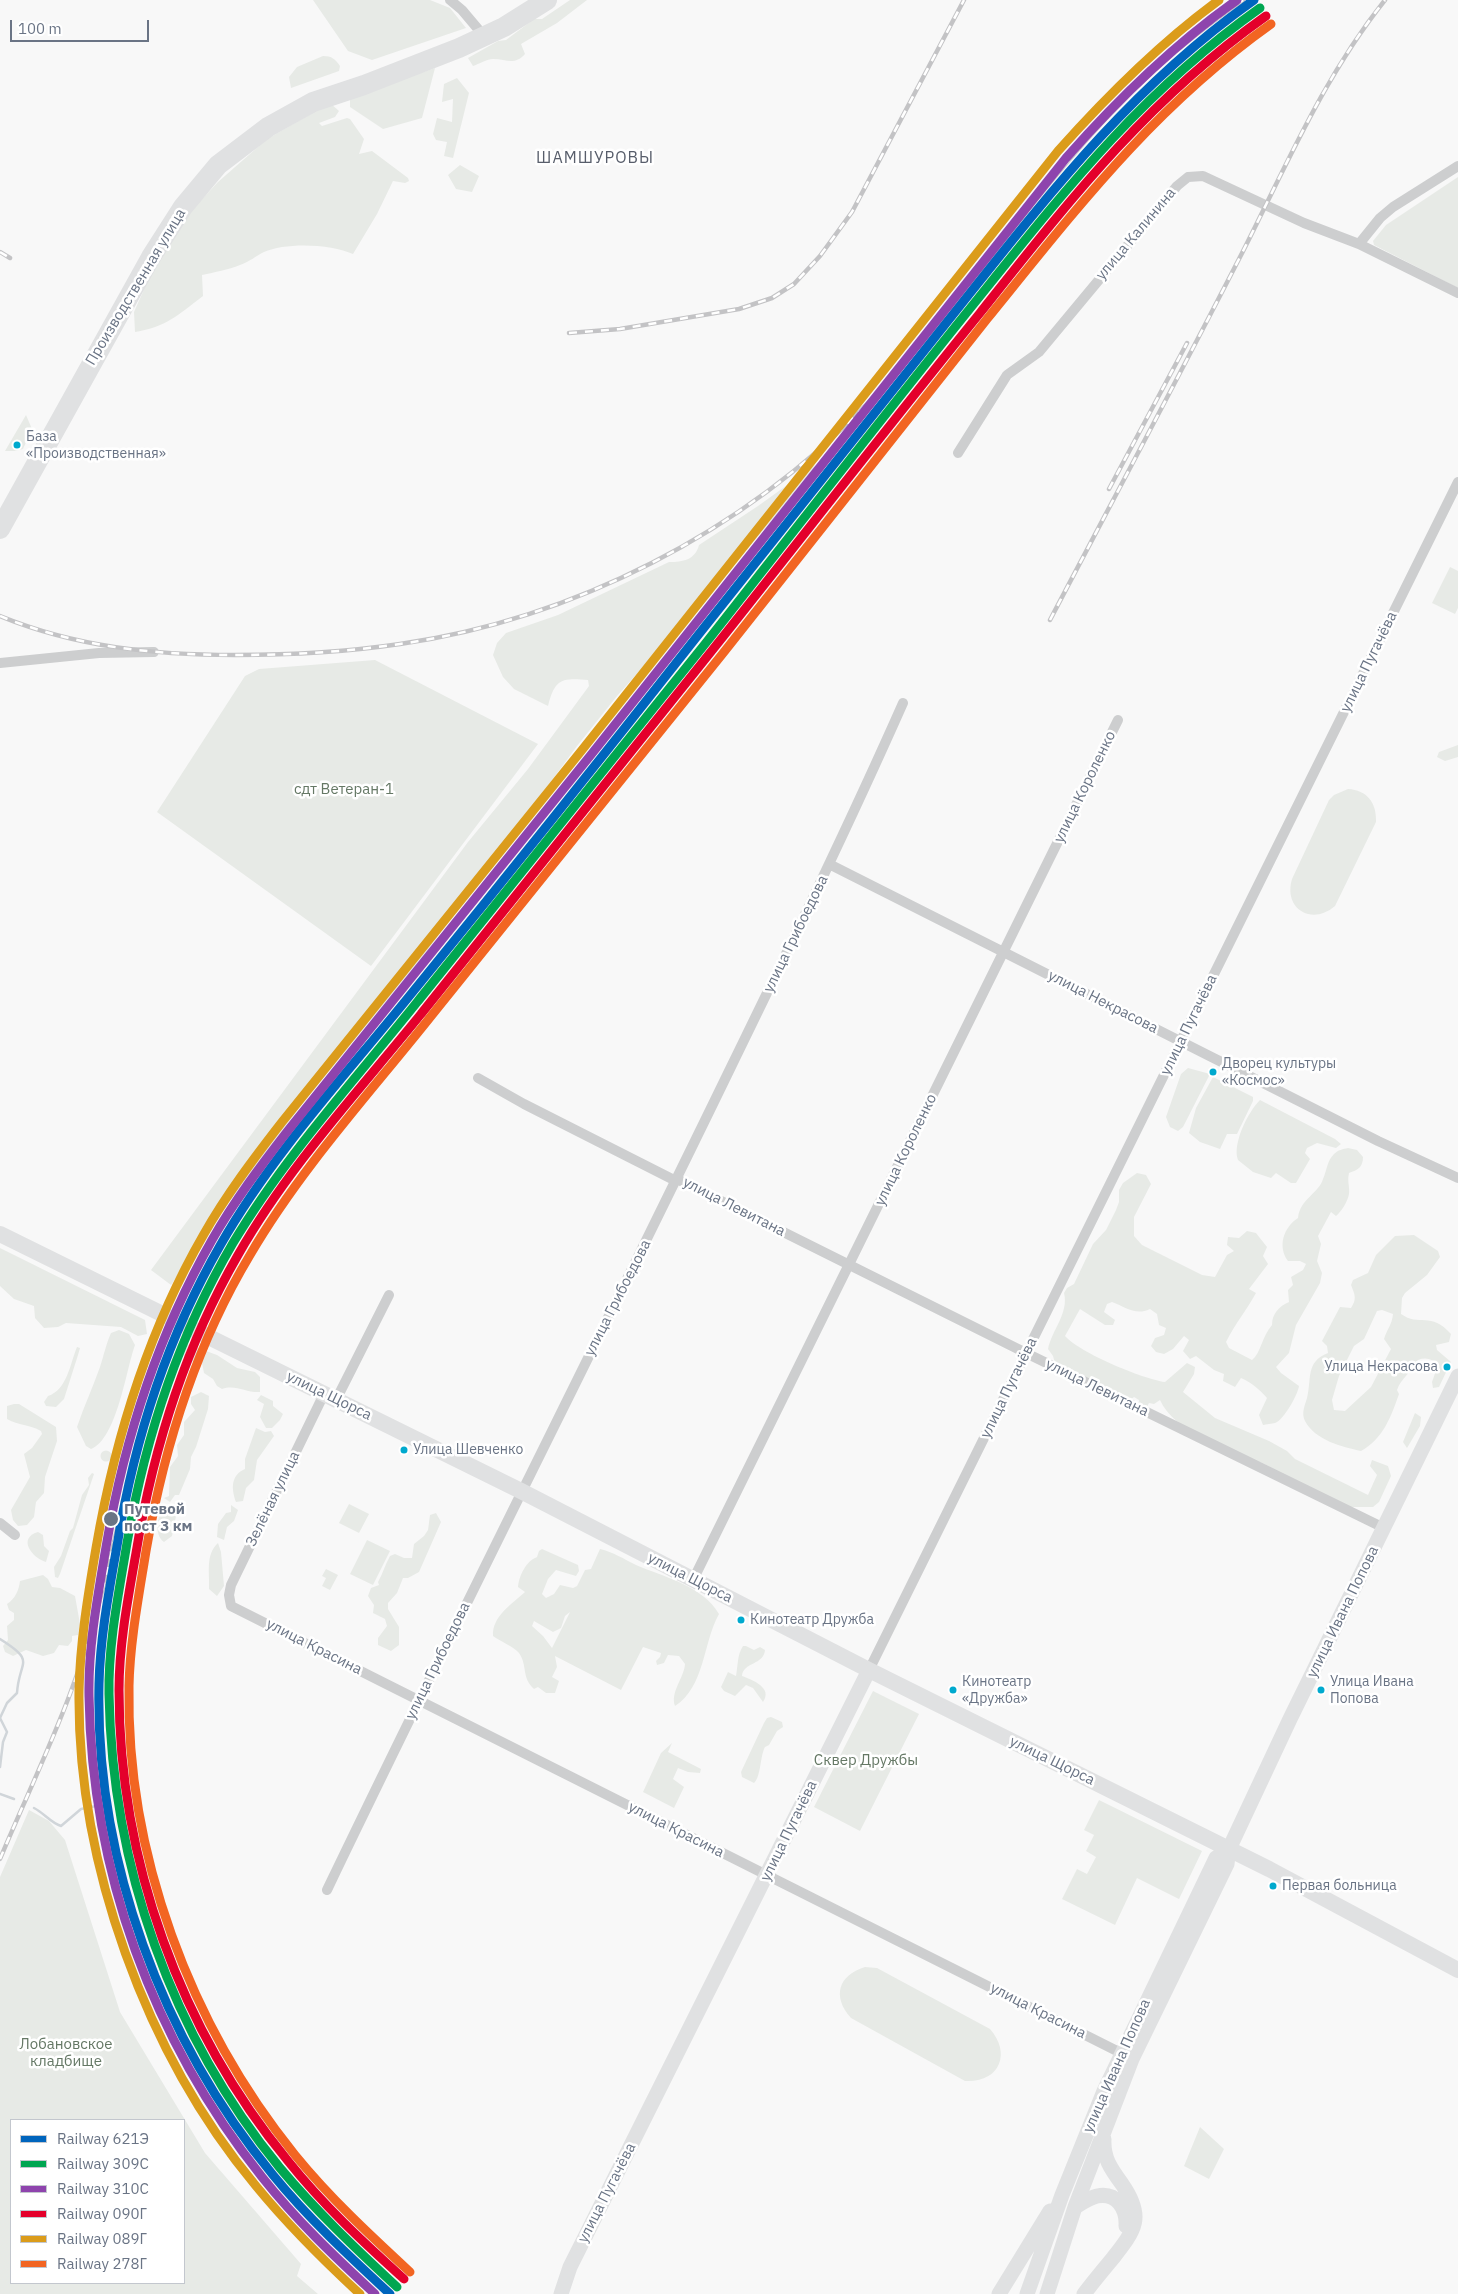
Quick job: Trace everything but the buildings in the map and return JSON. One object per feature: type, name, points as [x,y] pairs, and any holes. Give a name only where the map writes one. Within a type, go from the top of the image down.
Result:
[{"type":"highway","name":"Производственная улица","points":[[0,529],[26,468],[157,225],[192,176],[237,135],[292,99],[478,29],[528,0]]},
{"type":"highway","name":"Производственная улица","points":[[66,396],[168,230],[195,192],[218,165],[268,127],[314,102],[364,85],[459,48],[504,26],[546,0]]},
{"type":"highway","name":"Производственная улица","points":[[0,503],[26,468]]},
{"type":"main road","name":"улица Щорса","points":[[0,1234],[521,1491],[869,1670],[1230,1849],[1458,1970]]},
{"type":"main road","name":"улица Ивана Попова","points":[[1047,2294],[1075,2208],[1132,2059],[1226,1864],[1230,1849],[1458,1376]]},
{"type":"main road","name":"улица Пугачёва","points":[[561,2294],[570,2267],[869,1670]]},
{"type":"main road","name":"улица Ивана Попова","points":[[1026,2294],[1062,2196],[1121,2053],[1216,1858],[1230,1849]]},
{"type":"main road","points":[[1084,2294],[1132,2232],[1136,2214],[1129,2194],[1106,2159],[1104,2147],[1105,2130]]},
{"type":"main road","points":[[999,2294],[1041,2225],[1062,2196]]},
{"type":"main road","points":[[1075,2208],[1090,2199],[1104,2196],[1111,2197],[1122,2206],[1126,2217],[1125,2231],[1113,2257]]},
{"type":"street","points":[[450,0],[462,10],[478,29]]},
{"type":"street","points":[[1359,244],[1380,218],[1393,207],[1458,166]]},
{"type":"street","name":"улица Калинина","points":[[958,453],[1007,375],[1039,352],[1177,186],[1188,177],[1203,176],[1304,223],[1359,244],[1458,293]]},
{"type":"street","name":"улица Пугачёва","points":[[869,1670],[1458,482]]},
{"type":"street","points":[[0,663],[99,653],[154,652]]},
{"type":"street","name":"улица Грибоедова","points":[[327,1890],[521,1491],[676,1180],[829,864],[903,703]]},
{"type":"street","name":"улица Короленко","points":[[693,1580],[1118,720]]},
{"type":"street","name":"улица Некрасова","points":[[829,864],[1378,1141],[1458,1178]]},
{"type":"street","name":"улица Левитана","points":[[478,1078],[524,1104],[676,1180],[1384,1528]]},
{"type":"street","name":"Зелёная улица","points":[[231,1606],[229,1595],[231,1585],[330,1397],[389,1295]]},
{"type":"street","points":[[0,1523],[15,1534]]},
{"type":"street","name":"улица Красина","points":[[231,1606],[1121,2053]]},
{"type":"green space","points":[[313,0],[430,0],[450,8],[466,28],[372,60],[348,51]]},
{"type":"green space","points":[[570,0],[587,0],[557,23],[521,44],[525,54],[521,58],[514,61],[491,59],[473,66],[468,58],[498,41],[506,40],[534,19],[542,19]]},
{"type":"green space","points":[[323,56],[331,57],[335,60],[340,66],[339,71],[291,88],[289,77],[297,67]]},
{"type":"green space","points":[[435,68],[422,118],[383,129],[350,107],[350,97]]},
{"type":"green space","points":[[457,78],[469,93],[453,158],[444,156],[447,142],[436,140],[433,134],[437,118],[452,122],[453,99],[442,102],[444,84]]},
{"type":"green space","points":[[330,103],[339,111],[335,117],[319,123],[322,126],[347,118],[350,119],[364,139],[359,154],[372,151],[408,178],[409,181],[405,183],[393,181],[377,214],[353,254],[333,248],[309,245],[284,247],[264,252],[235,267],[202,275],[203,296],[164,323],[135,332],[134,312],[154,268],[191,211],[218,182],[267,139]]},
{"type":"green space","points":[[460,165],[479,176],[472,192],[456,189],[448,175]]},
{"type":"green space","points":[[1458,177],[1458,288],[1374,245],[1373,241],[1386,225]]},
{"type":"green space","points":[[26,415],[32,429],[23,449],[5,451]]},
{"type":"green space","points":[[815,465],[814,471],[713,589],[617,696],[577,746],[427,951],[299,1108],[195,1248],[171,1285],[151,1270],[468,842],[528,769],[589,686],[588,680],[571,679],[560,682],[553,690],[548,706],[514,689],[503,677],[493,655],[497,643],[506,633],[558,615],[669,562],[688,559],[695,554],[699,545]]},
{"type":"green space","points":[[1450,567],[1458,571],[1458,608],[1455,614],[1432,603]]},
{"type":"green space","name":"сдт Ветеран-1","points":[[375,660],[538,744],[371,966],[157,812],[245,676],[259,669]]},
{"type":"green space","points":[[1458,745],[1458,757],[1445,761],[1437,757],[1439,752]]},
{"type":"green space","points":[[1348,789],[1361,792],[1370,799],[1375,809],[1376,822],[1335,906],[1326,912],[1309,914],[1296,906],[1292,899],[1290,890],[1292,879],[1329,800],[1334,795]]},
{"type":"green space","points":[[1188,1068],[1210,1074],[1183,1127],[1178,1131],[1170,1127],[1166,1117],[1181,1074]]},
{"type":"green space","points":[[1213,1077],[1253,1097],[1253,1101],[1237,1134],[1227,1134],[1220,1149],[1200,1142],[1189,1133],[1196,1108]]},
{"type":"green space","points":[[1260,1100],[1335,1139],[1341,1144],[1336,1148],[1317,1143],[1307,1148],[1305,1153],[1310,1159],[1296,1183],[1291,1183],[1276,1173],[1271,1178],[1253,1172],[1238,1160],[1237,1146],[1246,1120]]},
{"type":"green space","points":[[1348,1148],[1357,1150],[1363,1157],[1362,1163],[1361,1166],[1349,1173],[1349,1194],[1344,1206],[1336,1216],[1331,1212],[1318,1236],[1321,1244],[1317,1261],[1322,1273],[1320,1283],[1296,1325],[1289,1353],[1276,1367],[1299,1386],[1290,1406],[1279,1421],[1263,1425],[1259,1415],[1267,1398],[1255,1386],[1245,1380],[1241,1378],[1235,1387],[1223,1381],[1224,1374],[1214,1370],[1196,1356],[1190,1359],[1183,1351],[1189,1340],[1184,1336],[1173,1349],[1164,1354],[1156,1352],[1151,1346],[1155,1338],[1164,1335],[1166,1328],[1159,1325],[1157,1314],[1150,1309],[1140,1312],[1112,1302],[1107,1304],[1104,1312],[1115,1320],[1113,1325],[1105,1325],[1080,1309],[1065,1336],[1097,1357],[1128,1371],[1155,1380],[1165,1382],[1187,1363],[1195,1367],[1194,1374],[1183,1392],[1215,1418],[1269,1441],[1287,1451],[1295,1459],[1368,1495],[1377,1475],[1370,1466],[1372,1460],[1388,1466],[1391,1476],[1379,1502],[1373,1507],[1347,1507],[1260,1462],[1252,1463],[1200,1438],[1176,1421],[1160,1400],[1154,1404],[1149,1403],[1146,1409],[1139,1408],[1139,1400],[1134,1397],[1130,1400],[1055,1363],[1048,1349],[1064,1308],[1064,1293],[1067,1288],[1074,1284],[1093,1244],[1106,1230],[1119,1202],[1119,1190],[1123,1183],[1137,1173],[1146,1175],[1151,1184],[1134,1217],[1134,1236],[1142,1245],[1202,1275],[1215,1277],[1227,1255],[1234,1251],[1227,1245],[1228,1237],[1239,1238],[1247,1231],[1256,1233],[1267,1247],[1263,1256],[1268,1264],[1249,1289],[1256,1293],[1226,1342],[1229,1348],[1252,1360],[1258,1353],[1272,1325],[1275,1314],[1279,1308],[1289,1302],[1288,1290],[1293,1285],[1291,1277],[1303,1270],[1306,1264],[1300,1261],[1288,1261],[1283,1249],[1286,1232],[1289,1226],[1298,1218],[1302,1206],[1321,1184],[1332,1157],[1339,1151]]},
{"type":"green space","points":[[1414,1235],[1438,1251],[1440,1257],[1427,1275],[1405,1293],[1402,1298],[1401,1314],[1407,1318],[1431,1321],[1444,1327],[1451,1334],[1449,1342],[1436,1345],[1437,1350],[1451,1362],[1439,1387],[1433,1388],[1432,1382],[1438,1365],[1429,1359],[1418,1360],[1397,1390],[1399,1394],[1393,1411],[1381,1434],[1361,1451],[1338,1445],[1322,1438],[1309,1428],[1303,1415],[1313,1366],[1316,1361],[1328,1353],[1327,1346],[1322,1341],[1340,1307],[1351,1308],[1354,1302],[1355,1299],[1351,1285],[1353,1280],[1368,1273],[1376,1255],[1395,1236]],"holes":[[[1382,1310],[1393,1314],[1384,1339],[1391,1349],[1371,1387],[1345,1411],[1334,1410],[1332,1400],[1339,1376],[1354,1346],[1364,1339],[1377,1311]]]},
{"type":"green space","points":[[0,1248],[145,1320],[147,1334],[138,1336],[121,1327],[66,1323],[58,1327],[44,1328],[35,1318],[34,1306],[14,1299],[0,1286]]},
{"type":"green space","points":[[119,1330],[129,1334],[135,1345],[114,1418],[108,1432],[100,1443],[91,1449],[86,1446],[77,1427],[111,1333]]},
{"type":"green space","points":[[184,1343],[217,1355],[237,1368],[255,1372],[260,1377],[260,1392],[236,1388],[222,1389],[217,1386],[213,1379],[204,1373],[202,1363],[186,1361],[180,1346]]},
{"type":"green space","points":[[77,1347],[80,1348],[64,1399],[56,1407],[46,1406],[44,1402],[48,1396],[60,1388],[64,1382]]},
{"type":"green space","points":[[201,1392],[209,1396],[208,1409],[191,1457],[190,1469],[179,1495],[175,1495],[170,1502],[164,1498],[169,1496],[170,1467],[178,1456],[177,1445],[184,1435],[184,1422],[195,1410],[191,1404],[191,1397]]},
{"type":"green space","points":[[261,1395],[273,1401],[273,1406],[283,1414],[272,1428],[266,1428],[260,1417],[264,1404],[257,1400]]},
{"type":"green space","points":[[19,1404],[56,1427],[57,1441],[45,1477],[44,1493],[36,1502],[34,1517],[27,1525],[18,1526],[13,1520],[11,1510],[30,1477],[24,1454],[32,1448],[42,1434],[37,1429],[7,1419],[7,1406]]},
{"type":"green space","points":[[1415,1413],[1421,1417],[1420,1426],[1407,1448],[1403,1442]]},
{"type":"green space","points":[[256,1428],[265,1432],[271,1431],[274,1436],[257,1460],[254,1480],[246,1488],[243,1501],[236,1502],[233,1482],[237,1475],[245,1469],[245,1459]]},
{"type":"green space","points":[[106,1450],[112,1456],[106,1462],[100,1456]]},
{"type":"green space","points":[[92,1473],[94,1474],[60,1574],[58,1578],[55,1577],[54,1567],[73,1528],[82,1495],[89,1485],[88,1478]]},
{"type":"green space","points":[[349,1504],[369,1514],[359,1533],[339,1523]]},
{"type":"green space","points":[[162,1505],[172,1507],[177,1511],[172,1536],[164,1542],[158,1530],[158,1519]]},
{"type":"green space","points":[[231,1505],[238,1510],[234,1521],[227,1527],[224,1540],[217,1537],[218,1524],[226,1513],[231,1512]]},
{"type":"green space","points":[[436,1513],[441,1522],[419,1572],[408,1578],[403,1578],[397,1593],[388,1603],[388,1609],[399,1627],[399,1645],[391,1651],[378,1645],[378,1638],[387,1626],[385,1619],[373,1613],[374,1605],[368,1596],[371,1588],[379,1585],[378,1582],[390,1556],[395,1554],[404,1558],[412,1558],[414,1544],[428,1530],[430,1515]]},
{"type":"green space","points":[[38,1532],[43,1535],[44,1546],[49,1551],[46,1562],[36,1556],[29,1548],[28,1539]]},
{"type":"green space","points":[[367,1540],[390,1551],[373,1585],[350,1574]]},
{"type":"green space","points":[[218,1543],[221,1552],[224,1586],[217,1596],[209,1589],[209,1571],[211,1553]]},
{"type":"green space","points":[[542,1549],[578,1565],[579,1571],[576,1576],[556,1570],[548,1579],[542,1594],[546,1598],[554,1594],[560,1585],[573,1588],[577,1586],[585,1570],[591,1569],[600,1549],[693,1589],[712,1604],[719,1614],[698,1676],[685,1698],[675,1706],[674,1695],[685,1664],[679,1656],[668,1655],[664,1663],[657,1665],[656,1661],[661,1653],[643,1647],[621,1690],[555,1656],[557,1667],[552,1677],[559,1681],[555,1693],[546,1693],[538,1687],[534,1689],[530,1685],[519,1653],[493,1636],[499,1616],[525,1592],[518,1587],[520,1578],[526,1565],[537,1557]],"holes":[[[570,1612],[552,1648],[532,1626],[534,1621],[553,1632],[561,1628],[565,1616]]]},
{"type":"green space","points":[[326,1569],[338,1575],[330,1590],[322,1586],[326,1578],[322,1576]]},
{"type":"green space","points":[[43,1575],[48,1579],[52,1587],[60,1588],[75,1596],[80,1624],[78,1635],[72,1636],[72,1641],[68,1646],[59,1645],[54,1653],[43,1656],[26,1650],[13,1656],[5,1652],[3,1646],[8,1640],[7,1626],[14,1620],[14,1613],[9,1610],[7,1604],[16,1594],[20,1581]]},
{"type":"green space","points":[[743,1646],[754,1650],[760,1647],[765,1650],[761,1658],[743,1671],[742,1676],[756,1682],[764,1689],[765,1697],[763,1702],[753,1688],[746,1685],[735,1696],[724,1691],[721,1687],[728,1672],[736,1676]]},
{"type":"green space","name":"Сквер Дружбы","points":[[873,1691],[919,1714],[860,1831],[814,1807]]},
{"type":"green space","points":[[771,1717],[782,1722],[783,1727],[777,1731],[769,1745],[765,1747],[758,1776],[754,1783],[742,1777],[741,1772],[764,1723],[767,1718]]},
{"type":"green space","points":[[672,1743],[668,1752],[701,1769],[700,1773],[688,1772],[678,1768],[673,1779],[684,1787],[674,1808],[643,1792],[661,1753]]},
{"type":"green space","points":[[1099,1800],[1202,1851],[1179,1899],[1137,1878],[1115,1925],[1062,1899],[1077,1869],[1087,1874],[1096,1857],[1086,1851],[1094,1835],[1084,1830]]},
{"type":"green space","name":"Лобановское кладбище","points":[[29,1810],[49,1821],[65,1840],[120,2012],[185,2119],[10,2119],[10,2284],[185,2284],[185,2120],[205,2153],[301,2264],[297,2276],[318,2294],[0,2294],[0,1877]]},
{"type":"green space","points":[[865,1967],[877,1968],[990,2029],[997,2038],[1001,2057],[999,2065],[994,2072],[977,2080],[965,2081],[851,2018],[841,2002],[841,1988],[849,1975]]},
{"type":"green space","points":[[1200,2127],[1224,2149],[1209,2179],[1184,2166]]},
{"type":"waterway","points":[[0,1639],[19,1652],[23,1662],[17,1693],[7,1703],[0,1718],[7,1732],[3,1742],[0,1767]]},
{"type":"waterway","points":[[0,1794],[14,1799]]},
{"type":"waterway","points":[[34,1808],[61,1826],[81,1809],[96,1806]]},
{"type":"railway","points":[[569,333],[620,329],[739,309],[772,298],[794,284],[820,256],[852,212],[964,0]]},
{"type":"railway","points":[[0,616],[57,635],[86,642],[145,651],[205,655],[297,654],[339,651],[400,644],[465,632],[529,614],[591,591],[652,563],[710,530],[766,492],[818,451],[866,405],[899,369],[931,332],[1052,180],[1117,107],[1177,50],[1243,0]]},
{"type":"railway","points":[[1050,620],[1216,304],[1305,126],[1342,61],[1362,30],[1385,0]]},
{"type":"railway","points":[[0,252],[10,258]]},
{"type":"railway","points":[[1109,489],[1187,343]]},
{"type":"railway","points":[[0,1859],[79,1670],[100,1598],[124,1499]]},
{"type":"rail line","name":"089Г","points":[[360,2294],[306,2242],[256,2186],[217,2134],[182,2077],[151,2017],[126,1954],[105,1888],[90,1822],[82,1756],[79,1691],[85,1619],[96,1548],[113,1466],[136,1386],[150,1347],[184,1271],[204,1234],[231,1191],[282,1122],[582,750],[1058,151],[1096,110],[1155,52],[1219,0]]},
{"type":"rail line","name":"310С","points":[[375,2294],[288,2208],[262,2177],[223,2124],[189,2068],[160,2011],[135,1951],[116,1889],[102,1826],[93,1762],[89,1696],[90,1658],[97,1602],[114,1507],[133,1428],[159,1351],[175,1313],[212,1240],[239,1197],[290,1128],[590,756],[1066,158],[1126,94],[1168,54],[1237,0]]},
{"type":"rail line","name":"621Э","points":[[390,2294],[300,2206],[273,2175],[233,2122],[198,2066],[168,2006],[143,1945],[123,1881],[109,1816],[101,1750],[99,1684],[101,1649],[124,1506],[143,1428],[169,1352],[202,1279],[221,1244],[241,1211],[285,1148],[552,820],[1017,234],[1089,150],[1166,71],[1254,0]]},
{"type":"rail line","name":"309С","points":[[397,2287],[322,2215],[280,2168],[241,2116],[208,2062],[179,2005],[155,1945],[136,1884],[122,1822],[113,1758],[109,1694],[110,1656],[127,1543],[135,1504],[154,1426],[180,1351],[196,1314],[233,1243],[253,1211],[298,1149],[669,689],[1005,265],[1071,185],[1140,110],[1177,75],[1260,8]]},
{"type":"rail line","name":"090Г","points":[[404,2279],[315,2193],[288,2161],[250,2110],[216,2056],[187,1999],[163,1940],[144,1879],[130,1817],[122,1754],[119,1690],[121,1656],[124,1622],[143,1514],[162,1437],[187,1362],[219,1290],[238,1255],[279,1191],[301,1161],[605,785],[913,396],[1078,192],[1112,154],[1184,82],[1223,48],[1266,16]]},
{"type":"rail line","name":"278Г","points":[[410,2272],[322,2186],[295,2155],[258,2104],[224,2050],[196,1994],[172,1935],[153,1874],[139,1812],[131,1749],[129,1686],[131,1652],[153,1512],[184,1398],[198,1361],[231,1289],[250,1255],[291,1192],[314,1161],[724,652],[987,319],[1118,161],[1190,90],[1229,56],[1271,24]]},
{"type":"place","name":"База «Производственная»","points":[[17,445]]},
{"type":"place","name":"Дворец культуры «Космос»","points":[[1213,1072]]},
{"type":"place","name":"Улица Некрасова","points":[[1447,1367]]},
{"type":"place","name":"Улица Шевченко","points":[[404,1450]]},
{"type":"place","name":"Путевой пост 3 км","points":[[111,1519]]},
{"type":"place","name":"Кинотеатр Дружба","points":[[741,1620]]},
{"type":"place","name":"Кинотеатр «Дружба»","points":[[953,1690]]},
{"type":"place","name":"Улица Ивана Попова","points":[[1321,1690]]},
{"type":"place","name":"Первая больница","points":[[1273,1886]]},
{"type":"district","name":"ШАМШУРОВЫ","points":[[595,158]]}]
